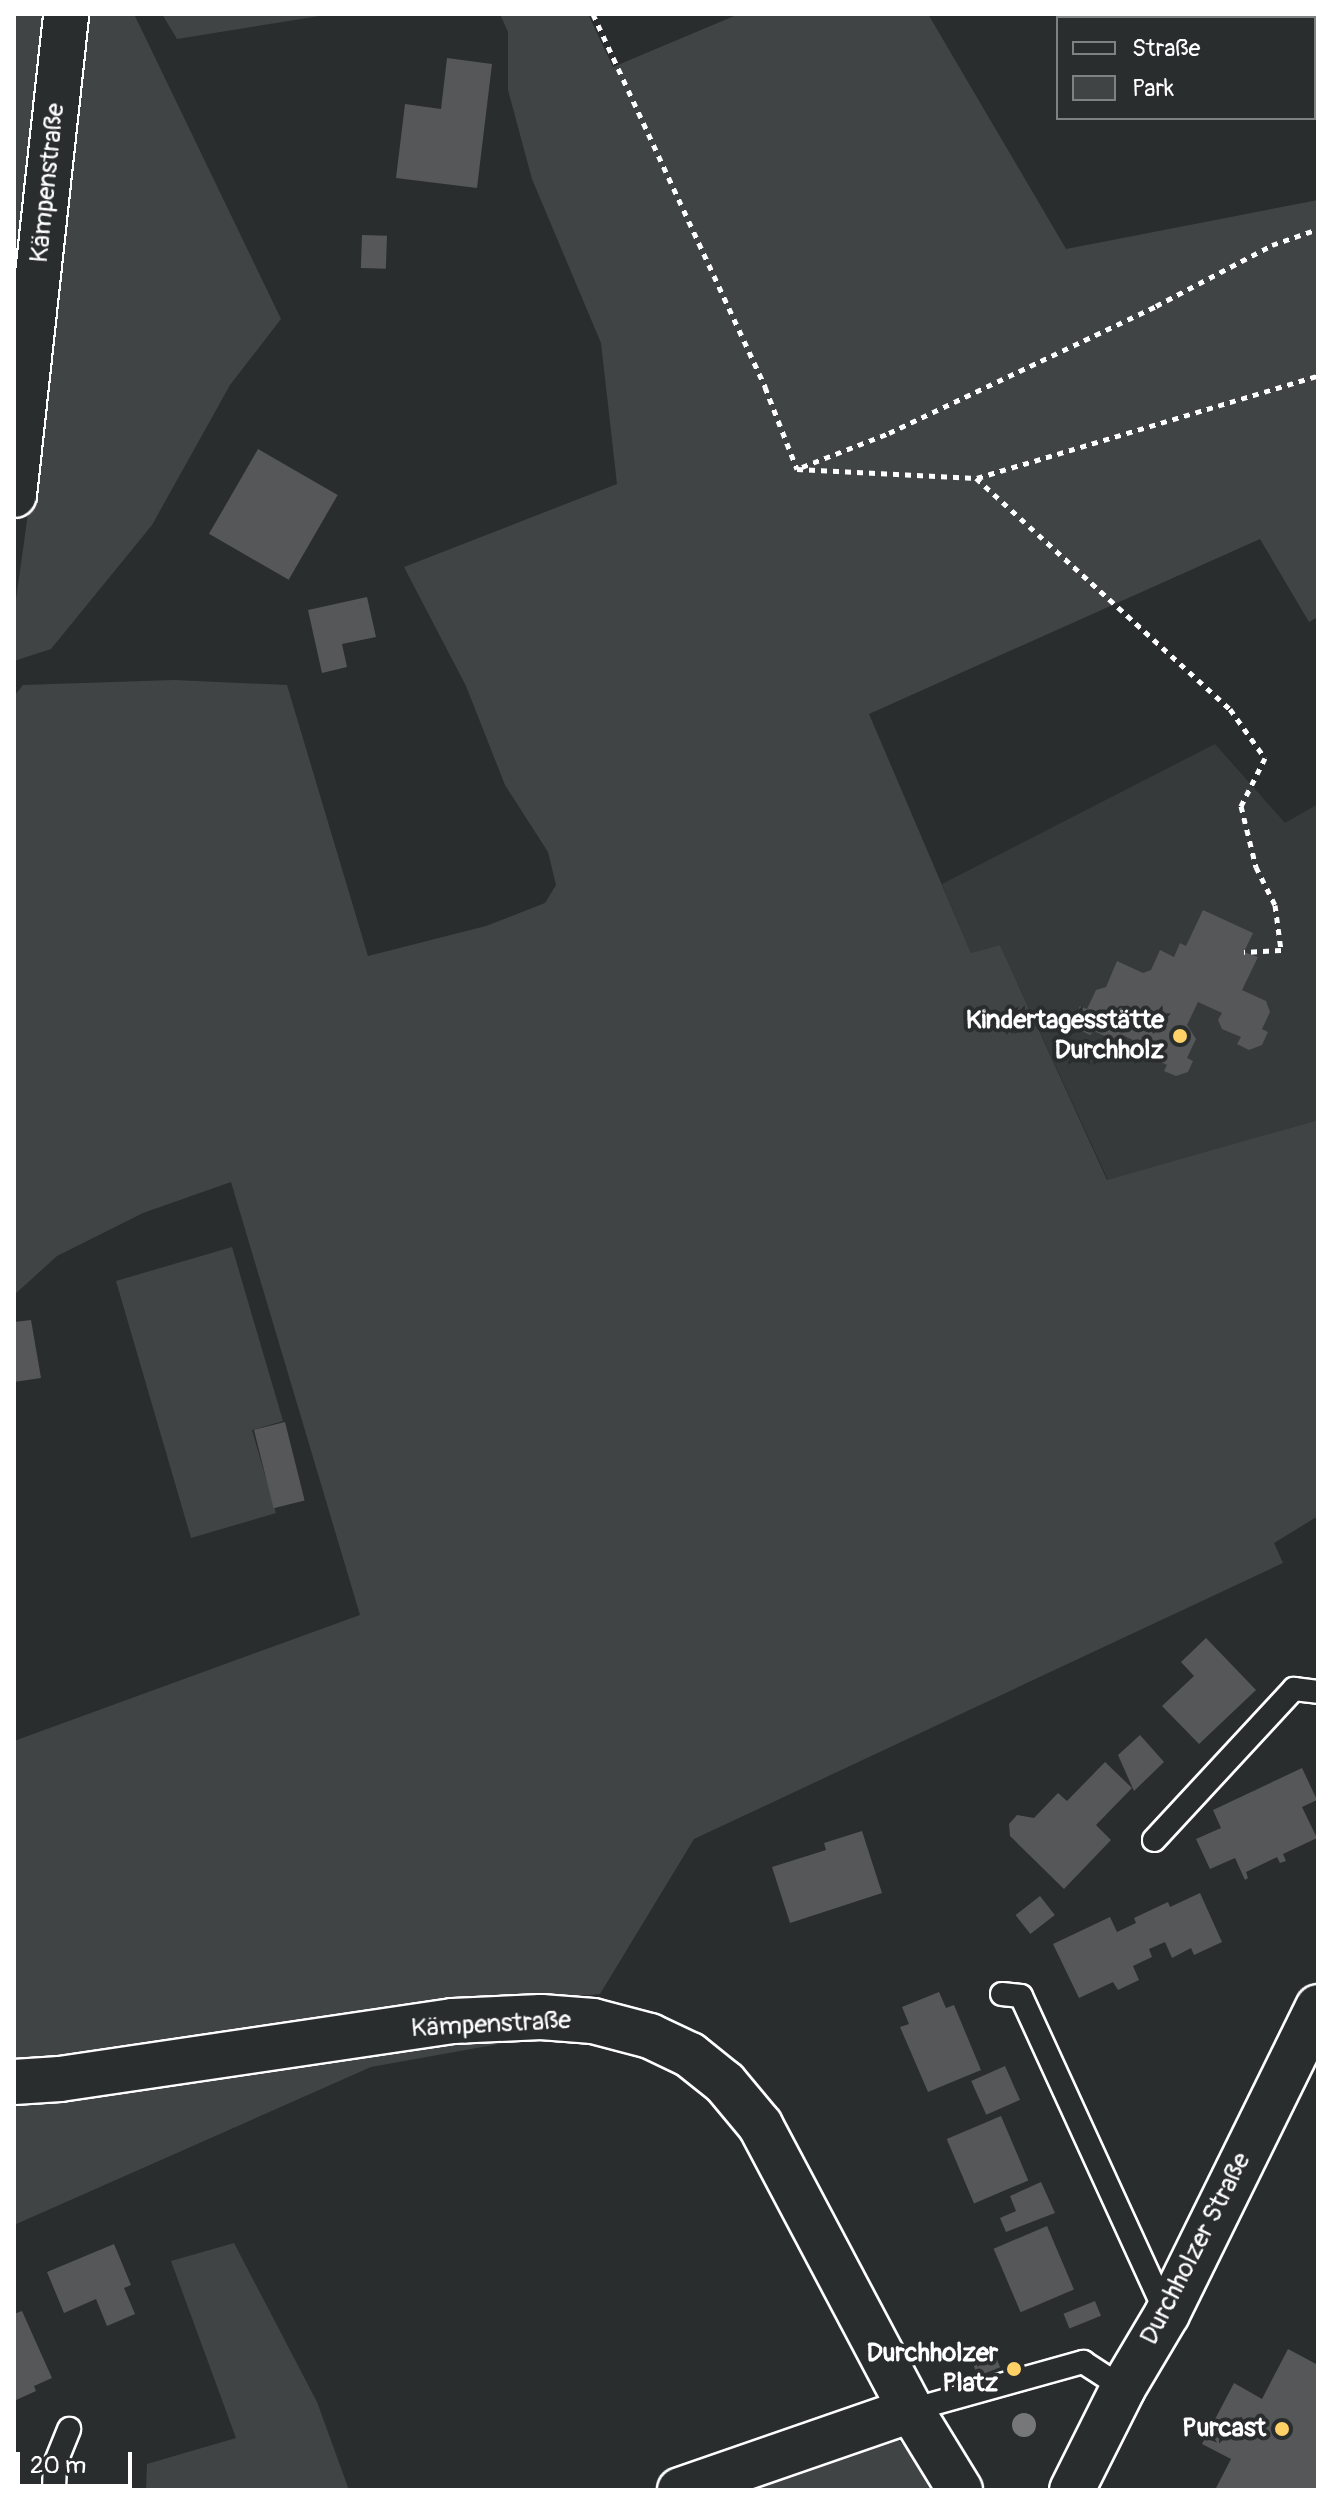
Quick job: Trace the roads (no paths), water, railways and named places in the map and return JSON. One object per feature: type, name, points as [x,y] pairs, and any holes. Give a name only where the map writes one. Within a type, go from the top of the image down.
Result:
[{"type":"street","name":"Kämpenstraße","points":[[14,495],[66,14]]},
{"type":"street","name":"Durchholzer Straße","points":[[1072,2490],[1123,2388],[1167,2314],[1306,2054],[1318,2007]]},
{"type":"street","name":"Kämpenstraße","points":[[14,2082],[60,2079],[453,2021],[541,2017],[580,2020],[650,2036],[690,2055],[725,2083],[760,2125],[911,2410],[960,2490]]},
{"type":"street","points":[[680,2490],[911,2410]]},
{"type":"lane","points":[[1154,1840],[1294,1689],[1318,1692]]},
{"type":"lane","points":[[1002,1994],[1021,1996],[1167,2314]]},
{"type":"lane","points":[[911,2410],[1083,2362],[1123,2388]]},
{"type":"lane","points":[[54,2490],[55,2464],[69,2429]]},
{"type":"place","name":"Kindertagesstätte Durchholz","points":[[1180,1036]]},
{"type":"place","name":"Durchholzer Platz","points":[[1014,2369]]},
{"type":"place","name":"Purcast","points":[[1282,2429]]}]
